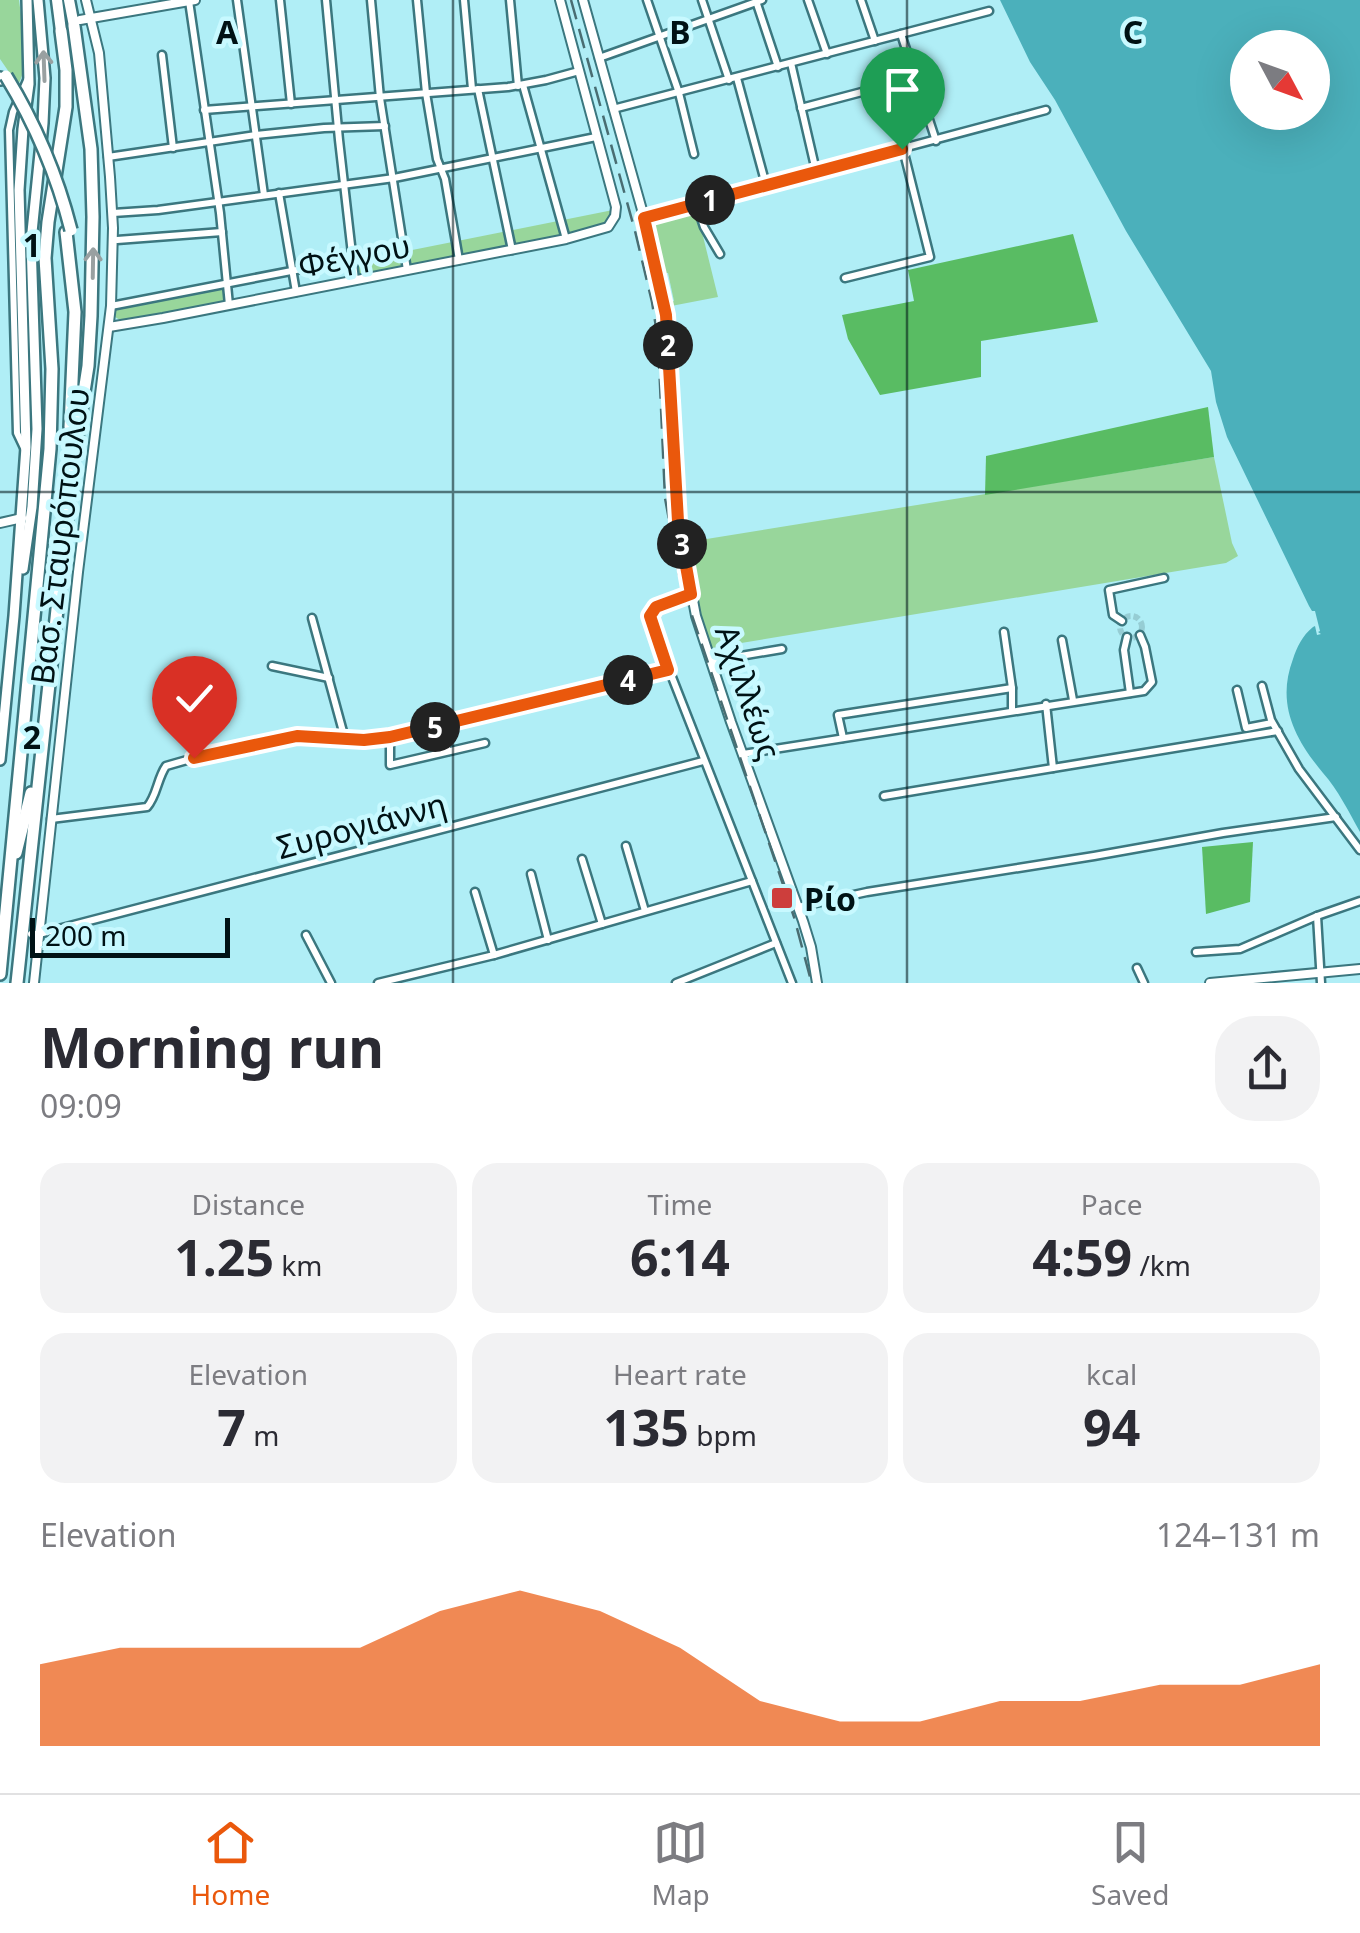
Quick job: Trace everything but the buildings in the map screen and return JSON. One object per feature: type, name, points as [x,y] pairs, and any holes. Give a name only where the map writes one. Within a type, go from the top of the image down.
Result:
[{"type":"highway","points":[[17,983],[76,440],[88,366],[94,272],[90,133],[57,0]]},
{"type":"highway","points":[[0,974],[50,449],[52,369],[45,258],[66,106],[69,0]]},
{"type":"highway","points":[[2,75],[28,110],[44,148],[75,250],[80,311],[76,440]]},
{"type":"highway","points":[[9,880],[32,787],[72,393],[75,312],[68,231]]},
{"type":"main road","points":[[26,517],[26,368],[19,190],[30,75],[27,0]]},
{"type":"main road","points":[[0,760],[37,404],[31,242],[45,107],[45,68],[66,24],[38,0]]},
{"type":"street","name":"Βασ. Σταυρόπουλου","points":[[34,983],[35,934],[111,306],[112,214],[99,53],[66,24],[86,0]]},
{"type":"street","points":[[29,26],[66,24],[192,0],[229,305]]},
{"type":"street","points":[[237,0],[264,195]]},
{"type":"street","points":[[280,0],[290,104]]},
{"type":"street","points":[[326,0],[356,280]]},
{"type":"street","points":[[372,0],[380,98],[408,270]]},
{"type":"street","points":[[418,0],[426,93],[459,260]]},
{"type":"street","points":[[464,0],[475,89],[512,250]]},
{"type":"street","points":[[510,0],[520,85],[542,148],[566,239]]},
{"type":"street","points":[[112,214],[394,178],[596,137],[560,0]]},
{"type":"street","name":"Αχιλλέως","points":[[584,0],[644,218],[666,315],[678,521],[691,594],[798,907],[818,981]]},
{"type":"street","points":[[647,0],[679,93],[694,154]]},
{"type":"street","points":[[702,0],[733,79],[766,185]]},
{"type":"street","points":[[808,0],[827,54]]},
{"type":"street","points":[[861,0],[876,41]]},
{"type":"street","points":[[599,58],[758,1],[778,66]]},
{"type":"street","points":[[613,109],[989,11]]},
{"type":"street","points":[[902,34],[936,140]]},
{"type":"street","points":[[162,56],[173,148]]},
{"type":"street","points":[[791,63],[816,172]]},
{"type":"street","points":[[204,110],[520,85],[579,71]]},
{"type":"street","points":[[801,108],[915,78]]},
{"type":"street","points":[[644,218],[1046,110]]},
{"type":"street","points":[[108,157],[256,136],[385,126]]},
{"type":"street","name":"Φέγγου","points":[[109,327],[512,250],[608,227],[616,210],[596,137]]},
{"type":"street","points":[[846,278],[930,257],[902,149]]},
{"type":"street","points":[[279,193],[296,292]]},
{"type":"street","points":[[696,203],[704,228],[720,254]]},
{"type":"street","points":[[117,240],[222,232]]},
{"type":"street","points":[[111,306],[353,258]]},
{"type":"street","points":[[0,523],[26,517]]},
{"type":"street","points":[[1122,621],[1113,615],[1109,590],[1164,578]]},
{"type":"street","points":[[691,594],[656,607],[650,616],[792,983]]},
{"type":"street","points":[[0,616],[14,616]]},
{"type":"street","points":[[312,618],[345,739]]},
{"type":"street","points":[[1004,632],[1012,711]]},
{"type":"street","points":[[743,754],[1144,690],[1152,684],[1140,634]]},
{"type":"street","points":[[1127,637],[1124,650],[1130,693]]},
{"type":"street","points":[[1062,640],[1073,700]]},
{"type":"street","points":[[711,661],[782,649]]},
{"type":"street","points":[[272,666],[330,678]]},
{"type":"street","points":[[50,819],[147,808],[164,768],[215,752],[297,736],[390,737],[668,670]]},
{"type":"street","points":[[1262,686],[1275,727],[1298,769],[1360,850]]},
{"type":"street","points":[[843,738],[838,714],[1012,688]]},
{"type":"street","points":[[1238,690],[1246,728],[1275,727]]},
{"type":"street","points":[[1046,704],[1054,768]]},
{"type":"street","points":[[439,726],[448,751]]},
{"type":"street","points":[[884,796],[1275,727]]},
{"type":"street","points":[[390,737],[390,765],[485,743]]},
{"type":"street","name":"Συρογιάννη","points":[[35,934],[704,762]]},
{"type":"street","points":[[798,907],[849,895],[1336,817]]},
{"type":"street","points":[[626,846],[644,911]]},
{"type":"street","points":[[582,858],[602,924]]},
{"type":"street","points":[[531,874],[548,940]]},
{"type":"street","points":[[378,983],[494,955],[752,881]]},
{"type":"street","points":[[475,892],[494,955]]},
{"type":"street","points":[[1196,952],[1240,949],[1360,901]]},
{"type":"street","points":[[1317,916],[1322,983]]},
{"type":"street","points":[[306,935],[330,983]]},
{"type":"street","points":[[676,983],[776,942]]},
{"type":"street","points":[[1138,968],[1144,983]]},
{"type":"street","points":[[1210,983],[1276,980],[1360,969]]},
{"type":"green space","points":[[0,0],[19,0],[25,55],[18,85],[0,59]]},
{"type":"green space","points":[[696,208],[718,297],[666,307],[666,303],[674,301],[668,273],[659,274],[650,220]]},
{"type":"green space","points":[[613,210],[609,223],[584,232],[359,276],[357,261]]},
{"type":"green space","points":[[1073,234],[1098,322],[981,341],[981,377],[880,395],[848,339],[842,315],[914,301],[908,270]]},
{"type":"green space","points":[[223,286],[224,302],[120,320],[115,317],[115,307]]},
{"type":"green space","points":[[1208,407],[1214,457],[985,495],[986,456]]},
{"type":"green space","points":[[1214,457],[1238,556],[1226,563],[711,648],[688,542]]},
{"type":"green space","points":[[1253,842],[1250,902],[1206,914],[1202,847]]},
{"type":"water","points":[[1000,0],[1360,0],[1360,832],[1304,747],[1288,706],[1288,675],[1298,646],[1313,627],[1317,635],[1321,634],[1315,611],[1309,606],[1227,437],[1211,371],[1126,231],[1030,62]]},
{"type":"tunnel","points":[[1131,616],[1139,619],[1142,627],[1139,635],[1131,638],[1123,635],[1120,627],[1123,619],[1131,616]]},
{"type":"railway","points":[[571,0],[652,302],[658,340],[665,498],[680,580],[794,917],[810,977]]},
{"type":"place","name":"Ρίο","points":[[782,898]]},
{"type":"route","points":[[194,758],[297,736],[364,740],[390,737],[668,670],[650,616],[656,607],[691,594],[678,521],[666,315],[644,218],[902,149]]}]
